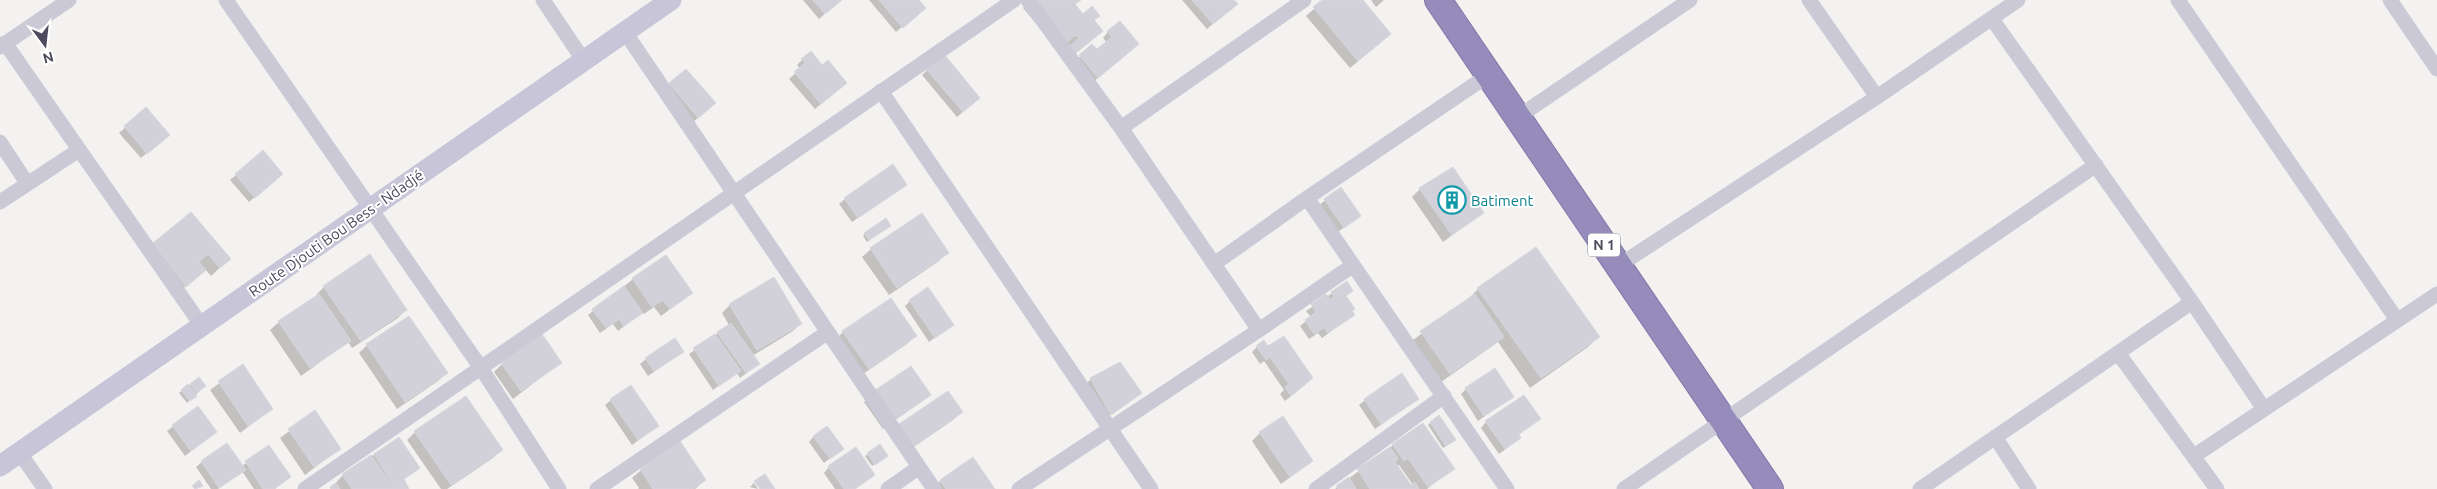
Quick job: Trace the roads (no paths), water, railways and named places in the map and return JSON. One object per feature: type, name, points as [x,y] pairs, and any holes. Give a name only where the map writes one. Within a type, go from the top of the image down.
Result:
[{"type":"highway","name":"N 1","points":[[1438,0],[1770,489]]},
{"type":"main road","name":"Route Djouti Bou Bess - Ndadjé","points":[[0,466],[671,0]]},
{"type":"street","points":[[69,0],[3,45],[202,326]]},
{"type":"street","points":[[226,0],[481,368],[559,489]]},
{"type":"street","points":[[543,0],[584,61]]},
{"type":"street","points":[[305,489],[1014,0]]},
{"type":"street","points":[[1028,0],[1121,128],[1259,330]]},
{"type":"street","points":[[1121,128],[1304,0]]},
{"type":"street","points":[[1518,116],[1690,0]]},
{"type":"street","points":[[1809,0],[1877,97]]},
{"type":"street","points":[[1618,266],[1877,97],[2018,0]]},
{"type":"street","points":[[2178,0],[2397,320]]},
{"type":"street","points":[[2390,0],[2437,69]]},
{"type":"street","points":[[1992,19],[2192,302],[2264,409]]},
{"type":"street","points":[[625,32],[934,489]]},
{"type":"street","points":[[1214,264],[1307,198],[1490,74]]},
{"type":"street","points":[[881,91],[1150,489]]},
{"type":"street","points":[[0,142],[27,183]]},
{"type":"street","points":[[0,202],[78,150]]},
{"type":"street","points":[[1624,489],[2096,165]]},
{"type":"street","points":[[1307,198],[1507,489]]},
{"type":"street","points":[[1019,489],[1352,266]]},
{"type":"street","points":[[2194,456],[2437,294]]},
{"type":"street","points":[[1920,489],[2192,302]]},
{"type":"street","points":[[597,489],[828,332]]},
{"type":"street","points":[[2118,353],[2217,489]]},
{"type":"street","points":[[1316,489],[1444,396]]},
{"type":"street","points":[[1995,438],[2029,489]]},
{"type":"street","points":[[19,452],[45,489]]},
{"type":"street","points":[[888,489],[918,468]]},
{"type":"place","name":"Batiment","points":[[1452,200]]}]
